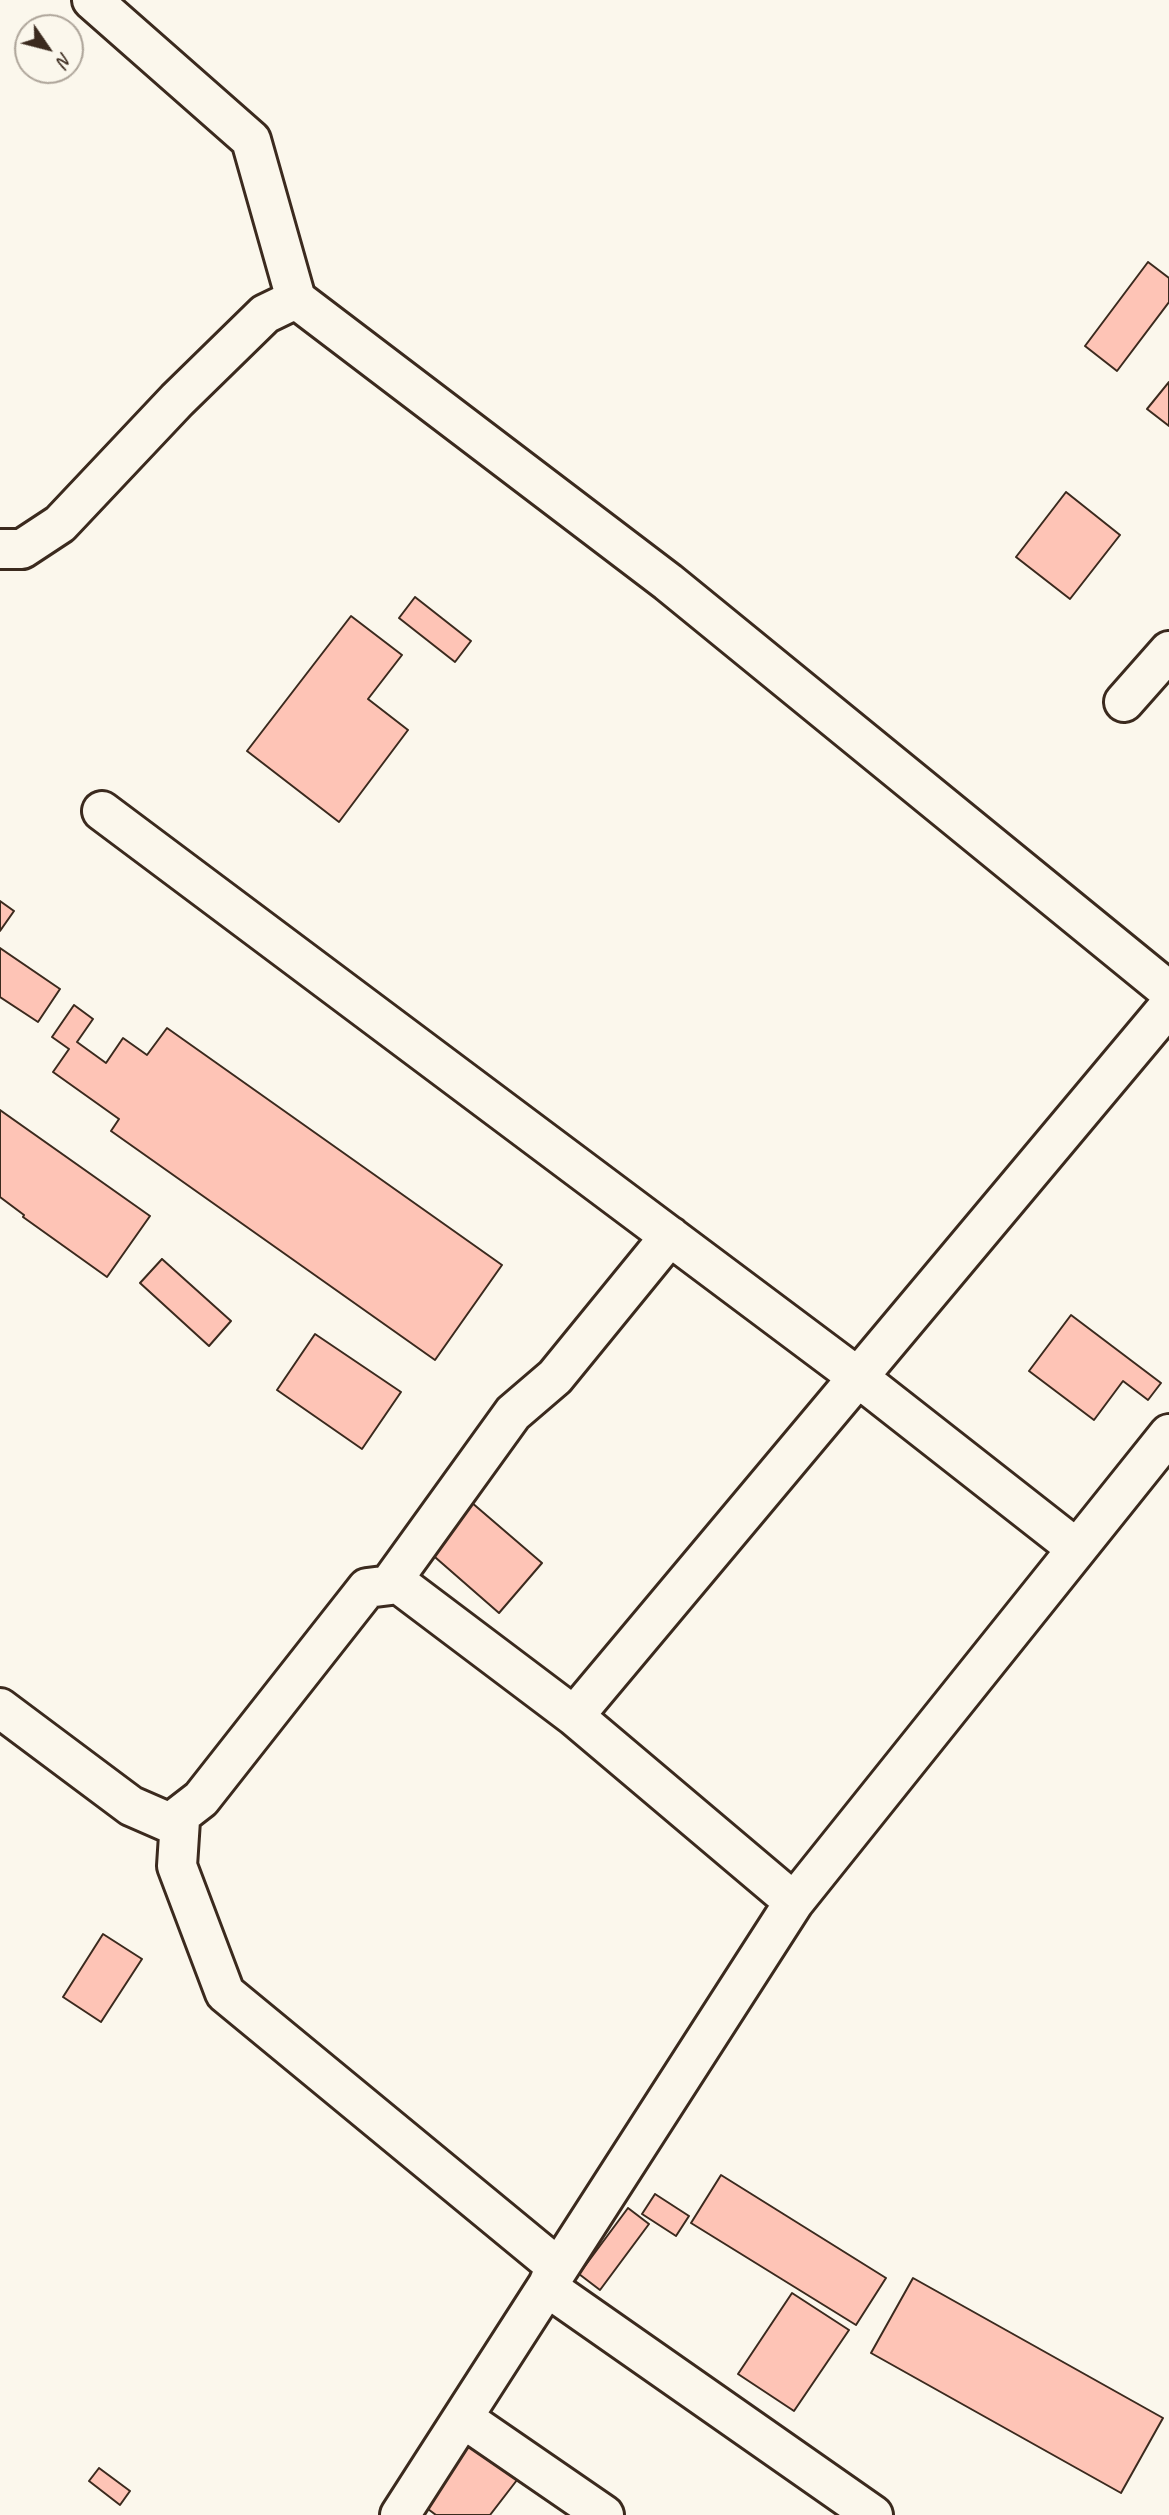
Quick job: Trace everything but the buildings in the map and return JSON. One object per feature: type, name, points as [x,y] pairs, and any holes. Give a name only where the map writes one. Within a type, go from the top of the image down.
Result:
[{"type":"street","points":[[92,0],[251,140],[296,299],[668,582],[1169,991]]},
{"type":"street","points":[[0,549],[22,549],[60,524],[177,400],[265,314],[296,299]]},
{"type":"street","points":[[1124,702],[1169,651]]},
{"type":"street","points":[[102,811],[859,1378],[1077,1549]]},
{"type":"street","points":[[575,1716],[1169,1006]]},
{"type":"street","points":[[389,1586],[513,1413],[555,1377],[670,1236]]},
{"type":"street","points":[[400,2515],[794,1902],[1169,1434]]},
{"type":"street","points":[[170,1823],[201,1799],[367,1588],[399,1584],[575,1716],[794,1902]]},
{"type":"street","points":[[0,1708],[131,1806],[170,1823],[180,1820],[177,1866],[225,1993],[556,2266],[547,2287]]},
{"type":"street","points":[[547,2287],[873,2515]]},
{"type":"street","points":[[463,2418],[604,2515]]}]
